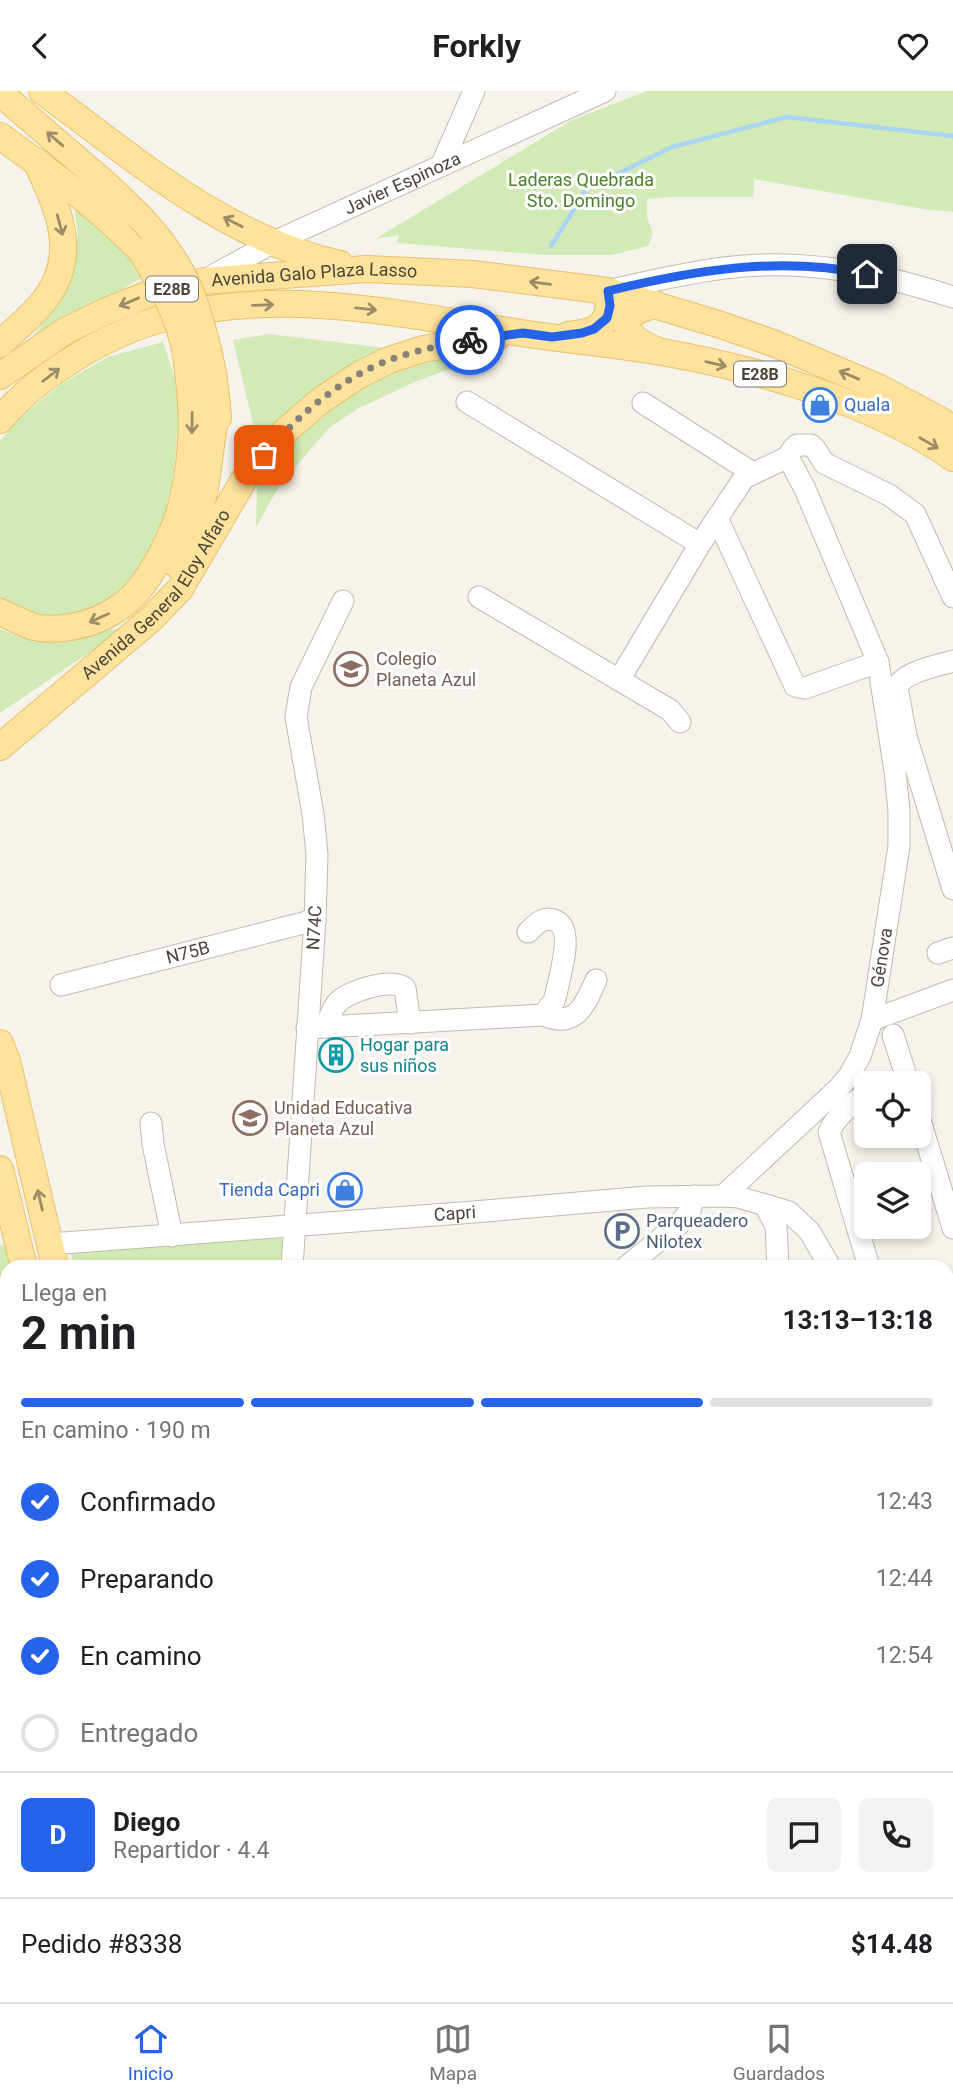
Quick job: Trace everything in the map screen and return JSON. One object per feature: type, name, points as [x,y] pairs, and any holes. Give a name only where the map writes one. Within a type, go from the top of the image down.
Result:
[{"type":"main road","points":[[42,91],[207,209],[274,242],[320,259],[366,269]]},
{"type":"main road","points":[[0,93],[97,176],[130,224]]},
{"type":"main road","points":[[0,136],[68,185],[161,240],[181,270],[196,302],[197,354],[192,430],[183,501],[173,530],[154,569],[123,606],[80,625],[61,628],[35,627],[0,612]]},
{"type":"main road","points":[[0,344],[46,300],[64,257],[62,226],[36,162]]},
{"type":"main road","name":"Avenida Galo Plaza Lasso","points":[[0,376],[65,331],[94,317],[146,295],[204,281],[366,269],[473,274],[608,291]]},
{"type":"main road","points":[[552,337],[582,333],[601,324],[609,312],[608,291]]},
{"type":"main road","name":"E28B","points":[[608,291],[773,342],[880,388],[953,429]]},
{"type":"main road","points":[[655,304],[634,313],[628,321],[628,331],[640,343],[663,353]]},
{"type":"main road","name":"Avenida Galo Plaza Lasso","points":[[0,420],[53,372],[89,349],[135,327],[195,311],[261,305],[342,306],[408,313],[552,337]]},
{"type":"main road","name":"Avenida General Eloy Alfaro","points":[[0,747],[151,619],[180,589],[246,476],[282,434],[320,401],[359,375],[389,360],[424,349],[523,333]]},
{"type":"main road","name":"E28B","points":[[552,337],[663,353],[792,383],[870,413],[930,443],[953,459]]},
{"type":"main road","points":[[197,354],[217,403],[220,467],[216,525]]},
{"type":"main road","points":[[0,723],[116,641],[148,611],[169,581],[195,525],[205,489],[217,403]]},
{"type":"main road","points":[[0,1043],[7,1061],[52,1256]]},
{"type":"main road","points":[[0,1169],[22,1260]]},
{"type":"street","points":[[441,166],[474,91]]},
{"type":"street","name":"Javier Espinoza","points":[[204,281],[274,242],[605,91]]},
{"type":"street","points":[[338,264],[318,249],[316,236],[321,229],[348,209]]},
{"type":"street","points":[[608,291],[668,277],[726,268],[796,265],[847,270],[908,282],[953,297]]},
{"type":"street","points":[[467,403],[700,544]]},
{"type":"street","points":[[643,403],[753,473]]},
{"type":"street","points":[[619,680],[700,544],[744,478],[789,457],[797,446],[806,444],[816,450],[824,463],[889,495],[915,514],[953,597]]},
{"type":"street","name":"Génova","points":[[723,1196],[837,1090],[860,1056],[872,1020],[899,846],[895,771],[878,663],[789,457]]},
{"type":"street","points":[[805,489],[824,463]]},
{"type":"street","points":[[717,518],[795,686],[805,688],[878,663]]},
{"type":"street","points":[[479,597],[670,710],[680,722]]},
{"type":"street","name":"N74C","points":[[292,1260],[317,1028],[317,854],[313,814],[296,717],[301,687],[342,601]]},
{"type":"street","points":[[953,661],[908,675],[900,681],[897,688],[906,736],[953,889]]},
{"type":"street","points":[[528,932],[539,921],[547,919],[554,919],[565,931],[566,944],[556,994],[543,1015]]},
{"type":"street","name":"N75B","points":[[61,985],[315,920]]},
{"type":"street","points":[[317,1028],[543,1015],[561,1020],[579,1012],[587,1002],[596,980]]},
{"type":"street","points":[[317,1028],[340,1000],[385,983],[394,983],[405,988],[410,1023]]},
{"type":"street","points":[[872,1020],[953,990]]},
{"type":"street","points":[[893,1035],[904,1071]]},
{"type":"street","points":[[854,1103],[831,1126],[829,1139],[867,1260]]},
{"type":"street","points":[[151,1123],[172,1235]]},
{"type":"street","points":[[929,1148],[953,1226]]},
{"type":"street","points":[[635,1260],[679,1224],[690,1211],[694,1196]]},
{"type":"street","name":"Capri","points":[[52,1256],[172,1235],[474,1213],[646,1197],[723,1196],[737,1197],[789,1212],[810,1232],[826,1260]]},
{"type":"street","points":[[765,1205],[776,1226],[778,1260]]},
{"type":"green space","name":"Laderas Quebrada Sto. Domingo","points":[[647,91],[953,91],[953,212],[754,179],[753,197],[647,199],[647,217],[653,233],[648,246],[612,255],[543,255],[397,243],[399,235],[375,239],[572,120]]},
{"type":"green space","points":[[74,205],[117,242],[147,275],[27,343],[53,310],[72,267],[78,235]]},
{"type":"green space","points":[[269,334],[478,359],[417,381],[359,408],[329,428],[280,485],[256,527],[258,460],[252,419],[233,340]]},
{"type":"green space","points":[[163,342],[175,378],[179,420],[174,470],[164,520],[149,554],[113,603],[55,621],[23,612],[0,599],[0,441],[19,418],[64,382],[108,357]]},
{"type":"green space","points":[[117,628],[115,635],[0,713],[0,629],[23,637],[62,640]]},
{"type":"green space","points":[[278,1236],[286,1243],[285,1260],[72,1260],[71,1253]]},
{"type":"green space","points":[[0,1245],[5,1246],[8,1260],[0,1260]]},
{"type":"waterway","points":[[551,246],[587,189],[672,147],[787,117],[953,136]]},
{"type":"way so far","points":[[264,455],[282,434],[320,401],[359,375],[389,360],[424,349],[470,340]]},
{"type":"place","name":"Quala","points":[[820,405]]},
{"type":"place","name":"Colegio Planeta Azul","points":[[351,669]]},
{"type":"place","name":"Hogar para sus niños","points":[[336,1055]]},
{"type":"place","name":"Unidad Educativa Planeta Azul","points":[[250,1118]]},
{"type":"place","name":"Tienda Capri","points":[[345,1190]]},
{"type":"place","name":"Parqueadero Nilotex","points":[[622,1231]]},
{"type":"route","points":[[470,340],[523,333],[552,337],[582,333],[594,329],[607,318],[610,306],[608,291],[668,277],[726,268],[796,265],[867,274]]}]
